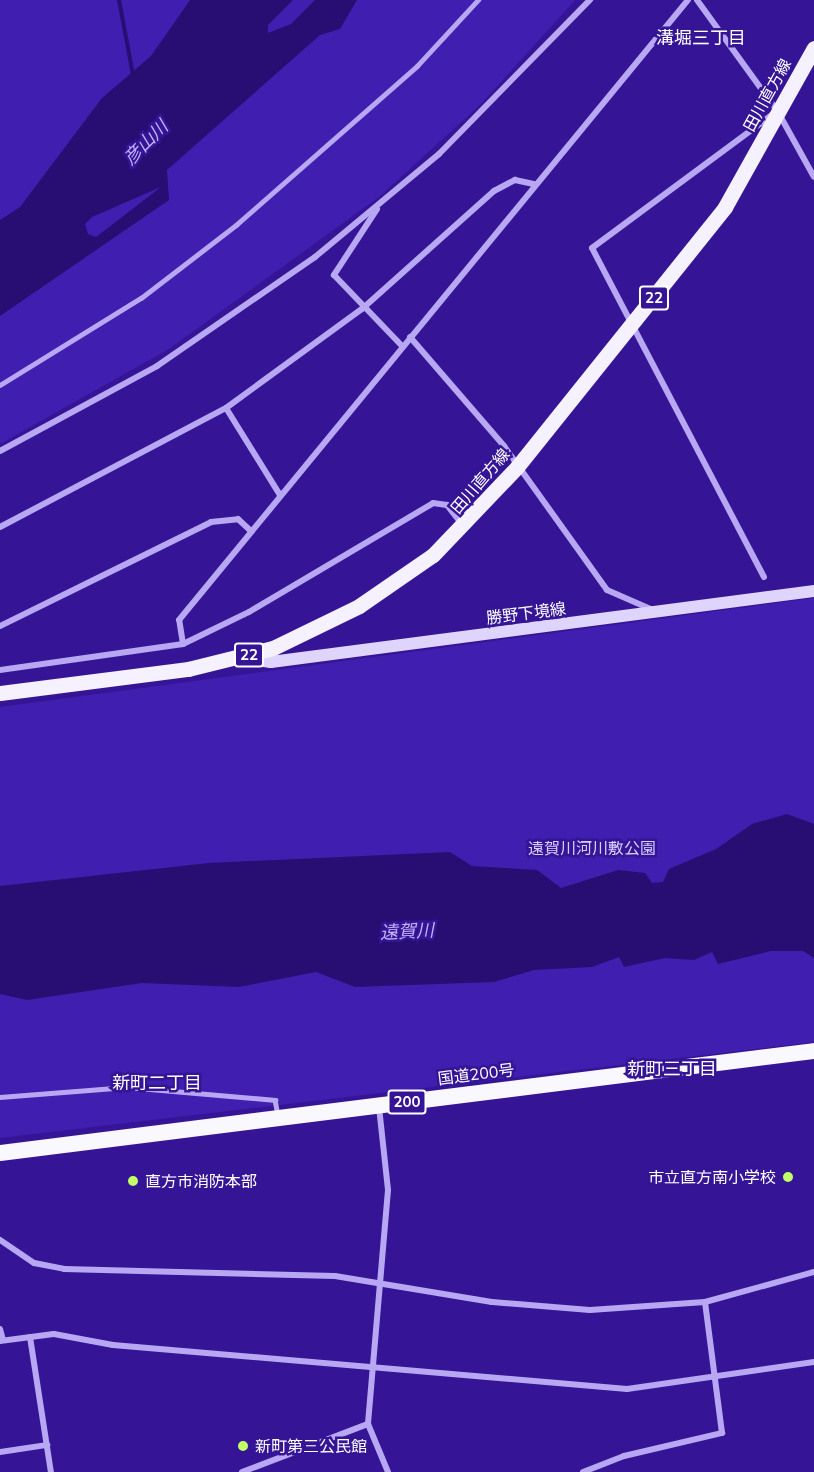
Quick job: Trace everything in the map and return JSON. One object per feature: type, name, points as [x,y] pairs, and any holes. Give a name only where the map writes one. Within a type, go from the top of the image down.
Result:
[{"type":"highway","name":"国道200号","points":[[0,1153],[814,1051]]},
{"type":"main road","name":"田川直方線","points":[[0,693],[242,658],[358,606],[464,528],[632,326],[724,207],[814,48]]},
{"type":"main road","name":"勝野下境線","points":[[242,658],[271,662],[663,613],[814,591]]},
{"type":"street","points":[[0,451],[156,366],[250,305],[378,206],[508,90],[590,0]]},
{"type":"street","points":[[183,644],[179,620],[534,184],[688,0]]},
{"type":"street","points":[[697,0],[778,112],[814,177]]},
{"type":"street","points":[[764,578],[592,248],[778,112]]},
{"type":"street","points":[[0,527],[225,408],[362,309],[494,191],[515,180],[534,184]]},
{"type":"street","points":[[378,206],[334,275],[362,309],[402,346]]},
{"type":"street","points":[[410,337],[441,367],[608,590],[663,613]]},
{"type":"street","points":[[225,408],[280,495]]},
{"type":"street","points":[[0,669],[183,644],[249,612],[433,503],[447,505],[464,528]]},
{"type":"street","points":[[0,626],[211,522],[238,519],[250,531]]},
{"type":"street","points":[[379,1106],[388,1190],[369,1369],[368,1424],[388,1472]]},
{"type":"street","points":[[0,1240],[34,1263],[64,1269],[378,1281],[492,1302],[590,1310],[705,1302],[814,1272]]},
{"type":"street","points":[[583,1472],[624,1456],[723,1433],[705,1302]]},
{"type":"street","points":[[0,1329],[1,1341],[54,1334],[369,1369],[627,1389],[814,1362]]},
{"type":"street","points":[[30,1336],[51,1472]]},
{"type":"street","points":[[242,1472],[368,1424]]},
{"type":"street","points":[[0,1452],[47,1445]]},
{"type":"lane","points":[[0,385],[141,298],[236,225],[417,66],[478,0]]},
{"type":"lane","points":[[0,1097],[127,1087],[275,1100],[279,1119]]},
{"type":"green space","points":[[0,0],[575,0],[481,104],[379,197],[169,349],[0,444]]},
{"type":"green space","name":"遠賀川河川敷公園","points":[[814,598],[814,1042],[0,1138],[0,707]]},
{"type":"water","name":"彦山川","points":[[190,0],[293,0],[268,25],[268,33],[291,24],[315,0],[357,0],[340,29],[320,35],[167,170],[169,200],[0,316],[0,220],[20,207],[102,98],[151,56]],"holes":[[[161,187],[96,237],[88,234],[85,224],[92,217]]]},
{"type":"water","name":"遠賀川","points":[[787,814],[814,824],[814,958],[803,951],[771,951],[718,964],[712,952],[694,960],[665,958],[624,967],[619,957],[592,967],[534,970],[494,982],[355,987],[316,972],[239,987],[142,983],[27,1000],[0,994],[0,886],[209,863],[450,852],[472,866],[537,870],[561,888],[618,870],[645,873],[652,883],[663,882],[669,869],[716,849],[752,824]]},
{"type":"waterway","points":[[119,0],[133,75]]},
{"type":"place","name":"市立直方南小学校","points":[[788,1177]]},
{"type":"place","name":"直方市消防本部","points":[[133,1181]]},
{"type":"place","name":"新町第三公民館","points":[[243,1446]]},
{"type":"district","name":"溝堀三丁目","points":[[701,38]]},
{"type":"district","name":"新町三丁目","points":[[672,1069]]},
{"type":"district","name":"新町二丁目","points":[[157,1083]]}]
